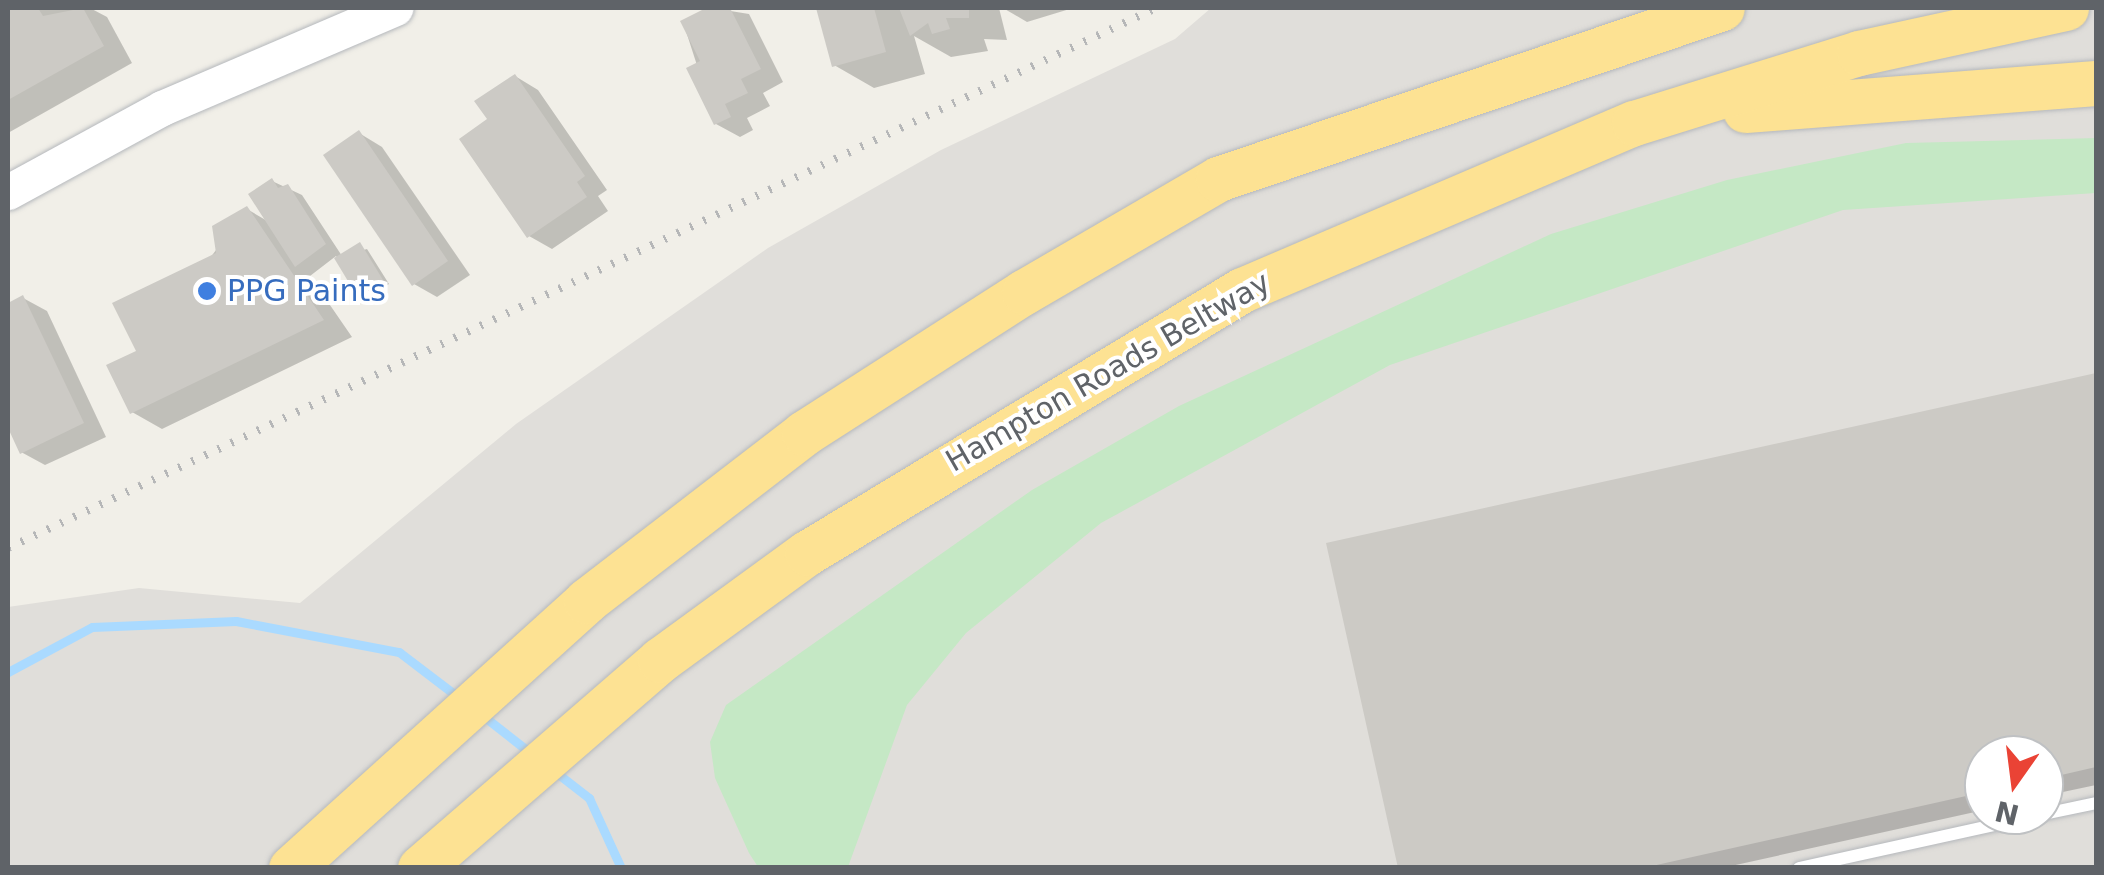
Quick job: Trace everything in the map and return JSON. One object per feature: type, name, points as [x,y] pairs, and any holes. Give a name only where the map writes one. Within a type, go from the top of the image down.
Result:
[{"type":"highway","points":[[291,868],[363,795],[586,601],[804,433],[1218,179],[1690,15],[1722,8]]},
{"type":"highway","name":"Hampton Roads Beltway","points":[[430,858],[660,660],[1000,428],[1242,290],[1634,124],[1859,53],[2066,8]]},
{"type":"highway","points":[[1634,124],[1887,93],[2096,82]]},
{"type":"main road","points":[[8,192],[162,108],[395,8]]},
{"type":"lane","points":[[2064,810],[2096,803]]},
{"type":"lane","points":[[1799,868],[1964,831]]},
{"type":"shaded area","points":[[1211,8],[2096,8],[2096,867],[8,868],[8,607],[139,588],[300,603],[516,424],[768,248],[941,150],[1175,39]]},
{"type":"green space","points":[[2096,138],[2096,193],[1843,210],[1390,365],[1101,523],[966,633],[907,705],[848,867],[758,867],[749,853],[715,778],[710,742],[726,705],[1032,490],[1179,406],[1551,234],[1727,180],[1906,143]]},
{"type":"building","points":[[8,8],[38,8],[43,16],[83,8],[104,46],[8,100]]},
{"type":"building","points":[[706,8],[730,8],[761,69],[741,79],[748,93],[725,104],[731,117],[714,125],[686,68],[700,61],[680,21]]},
{"type":"building","points":[[816,8],[874,8],[886,52],[832,67]]},
{"type":"building","points":[[899,8],[969,8],[969,18],[946,18],[950,29],[932,34],[928,23],[910,36]]},
{"type":"building","points":[[515,74],[585,176],[577,182],[587,197],[527,238],[459,139],[487,119],[474,101]]},
{"type":"building","points":[[359,130],[448,261],[412,286],[323,155]]},
{"type":"building","points":[[272,178],[278,188],[288,184],[326,244],[295,267],[248,194]]},
{"type":"building","points":[[247,206],[324,320],[130,414],[106,365],[136,351],[112,303],[216,253],[212,226]]},
{"type":"building","points":[[360,242],[383,280],[357,296],[334,258]]},
{"type":"building","points":[[23,295],[84,423],[20,454],[8,428],[8,303]]},
{"type":"building","points":[[2096,373],[2096,767],[2064,774],[2064,735],[1964,735],[1964,796],[1643,868],[1398,868],[1326,543]]},
{"type":"waterway","points":[[8,672],[92,627],[236,621],[399,652],[458,697]]},
{"type":"waterway","points":[[482,715],[533,755]]},
{"type":"waterway","points":[[553,770],[589,798],[621,868]]},
{"type":"railway","points":[[8,548],[1156,8]]},
{"type":"place","name":"PPG Paints","points":[[207,291]]}]
